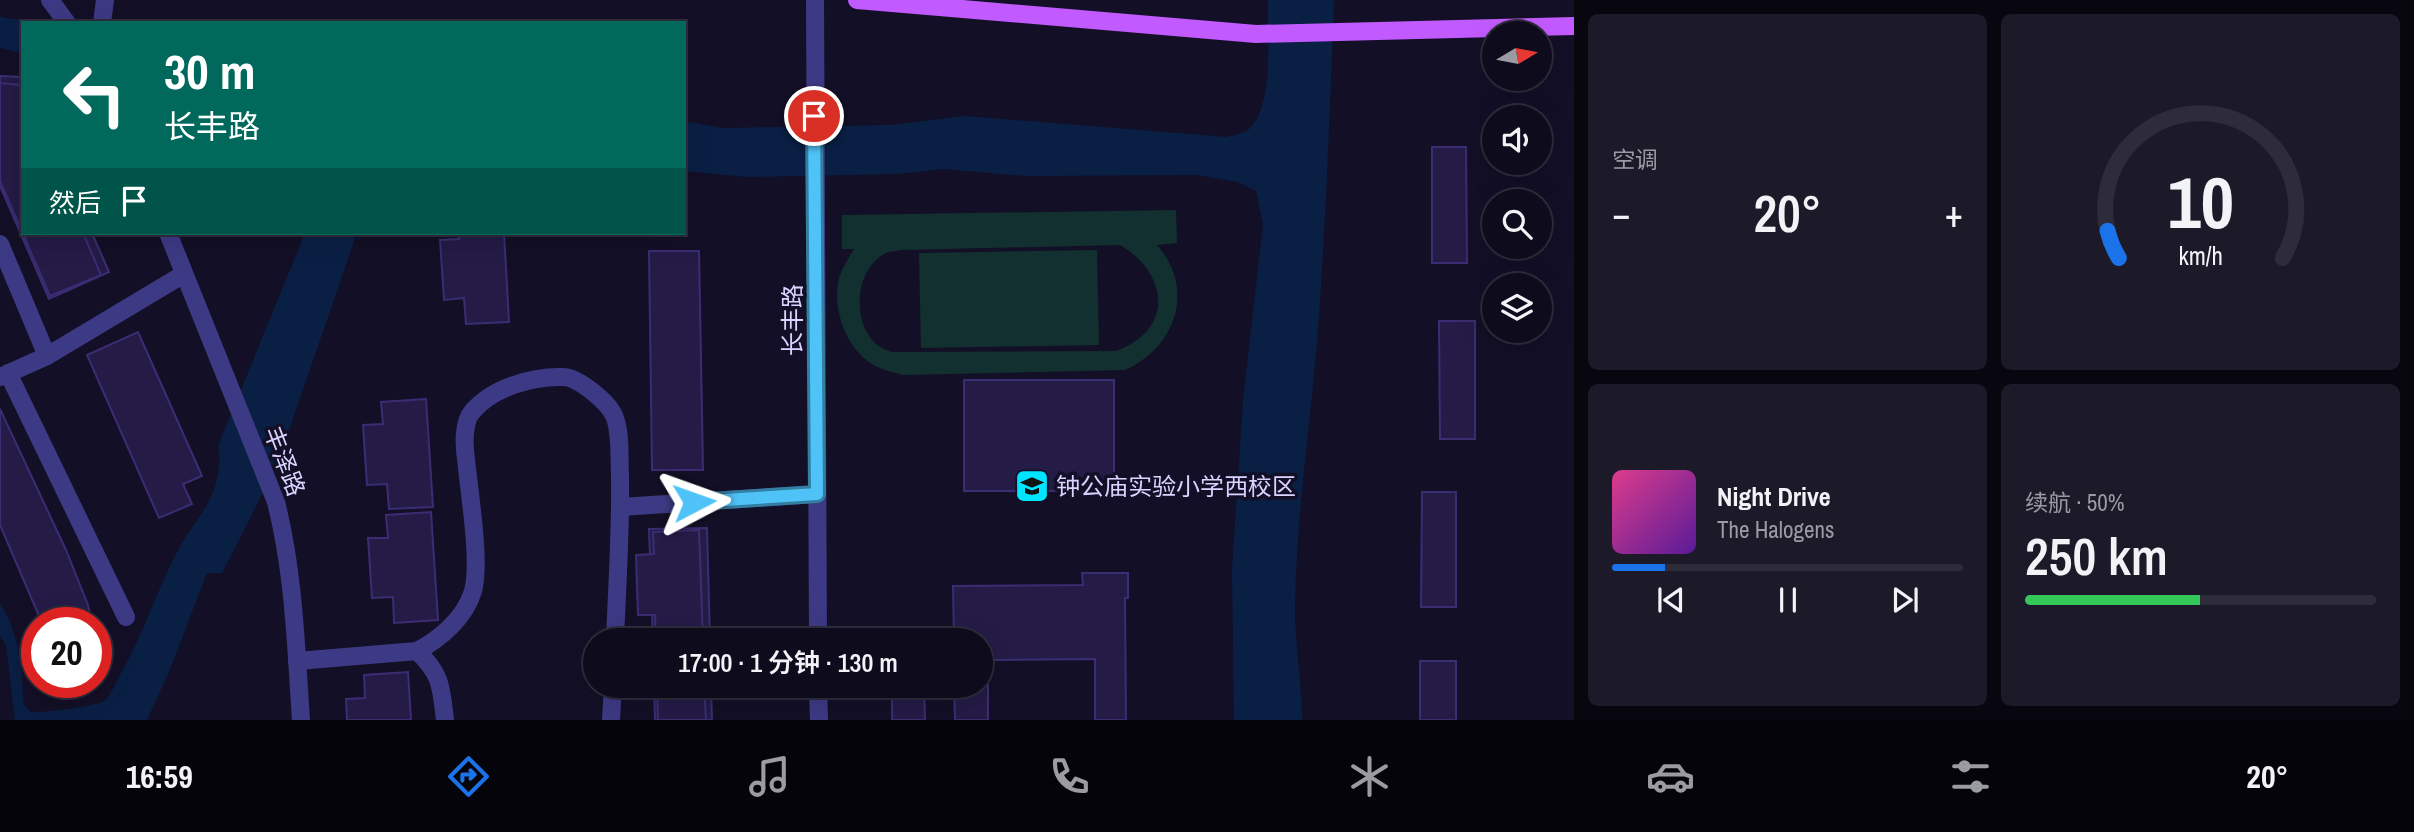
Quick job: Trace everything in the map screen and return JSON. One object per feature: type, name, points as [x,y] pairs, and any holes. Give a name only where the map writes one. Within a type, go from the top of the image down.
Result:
[{"type":"main road","points":[[857,0],[1256,34],[1574,26]]},
{"type":"street","points":[[50,0],[66,21]]},
{"type":"street","points":[[102,21],[105,0]]},
{"type":"street","name":"长丰路","points":[[815,0],[818,628]]},
{"type":"street","name":"丰泽路","points":[[169,235],[276,502],[285,537],[301,720]]},
{"type":"street","points":[[0,244],[47,356]]},
{"type":"street","points":[[126,617],[4,375],[47,356],[184,274]]},
{"type":"street","points":[[297,661],[416,651],[430,644],[454,624],[473,591],[475,562],[464,444],[470,414],[494,393],[529,381],[566,376],[598,394],[615,416],[619,442],[621,507],[616,628]]},
{"type":"street","points":[[621,507],[817,494]]},
{"type":"street","points":[[416,651],[433,667],[440,684],[445,720]]},
{"type":"street","points":[[611,720],[612,698]]},
{"type":"street","points":[[818,698],[818,720]]},
{"type":"green space","points":[[1176,210],[1177,243],[1157,245],[1169,262],[1176,280],[1175,315],[1168,332],[1157,347],[1143,360],[1125,370],[903,375],[887,371],[872,364],[854,348],[839,314],[839,278],[854,249],[842,249],[842,215]],"holes":[[[1120,245],[1136,257],[1156,286],[1156,316],[1148,330],[1135,342],[1116,351],[891,352],[872,340],[862,318],[860,293],[863,281],[876,260],[890,252]]]},
{"type":"green space","points":[[1097,250],[1099,345],[921,348],[919,253]]},
{"type":"water","points":[[1268,0],[1334,0],[1321,288],[1296,574],[1295,623],[1302,720],[1234,720],[1232,569],[1243,401],[1263,224],[1256,191],[1238,182],[1198,175],[1025,176],[944,169],[896,174],[747,177],[686,171],[686,121],[723,128],[891,125],[965,116],[1227,137],[1248,130],[1257,119],[1266,87]]},
{"type":"water","points":[[0,17],[29,21],[21,21],[21,53],[0,48]]},
{"type":"water","points":[[304,235],[356,235],[277,465],[222,573],[207,573],[169,672],[147,720],[15,720],[6,646],[0,635],[0,604],[16,640],[21,665],[21,698],[31,712],[81,707],[112,698],[112,690],[174,558],[206,507],[217,479],[218,446]]},
{"type":"building","points":[[0,76],[21,77],[21,234],[0,186]]},
{"type":"building","points":[[0,83],[20,85],[21,229],[0,181]]},
{"type":"building","points":[[1432,147],[1466,147],[1467,263],[1432,263]]},
{"type":"building","points":[[21,235],[93,235],[109,272],[49,299]]},
{"type":"building","points":[[23,235],[84,235],[101,275],[50,296]]},
{"type":"building","points":[[459,235],[504,235],[509,322],[466,324],[464,298],[444,300],[440,240],[459,239]]},
{"type":"building","points":[[649,251],[699,251],[703,470],[652,470]]},
{"type":"building","points":[[1439,321],[1475,321],[1475,439],[1440,439]]},
{"type":"building","points":[[138,332],[202,476],[183,484],[192,504],[159,518],[87,355]]},
{"type":"building","points":[[964,380],[1114,380],[1114,491],[964,491]]},
{"type":"building","points":[[426,399],[433,507],[389,509],[387,484],[367,485],[363,425],[383,424],[381,402]]},
{"type":"building","points":[[0,409],[66,550],[88,607],[35,607],[0,525]]},
{"type":"building","points":[[1422,492],[1456,492],[1456,607],[1421,607]]},
{"type":"building","points":[[431,512],[438,620],[394,623],[393,597],[372,598],[368,538],[388,538],[386,515]]},
{"type":"building","points":[[707,528],[710,628],[653,628],[649,529]]},
{"type":"building","points":[[699,530],[703,628],[656,628],[655,615],[638,615],[636,555],[654,554],[653,532]]},
{"type":"building","points":[[1082,573],[1128,573],[1128,598],[1125,598],[1126,720],[1095,720],[1095,659],[993,660],[993,628],[954,628],[953,586],[1083,585]]},
{"type":"building","points":[[1420,661],[1456,661],[1456,720],[1420,720]]},
{"type":"building","points":[[408,672],[411,720],[347,720],[346,699],[365,698],[364,675]]},
{"type":"building","points":[[654,698],[711,698],[712,720],[655,720]]},
{"type":"building","points":[[657,698],[705,698],[706,720],[658,720]]},
{"type":"building","points":[[892,698],[924,698],[925,720],[892,720]]},
{"type":"building","points":[[954,698],[988,698],[988,720],[955,720]]},
{"type":"place","name":"钟公庙实验小学西校区","points":[[1032,486]]},
{"type":"route","points":[[694,502],[817,494],[814,116]]}]
